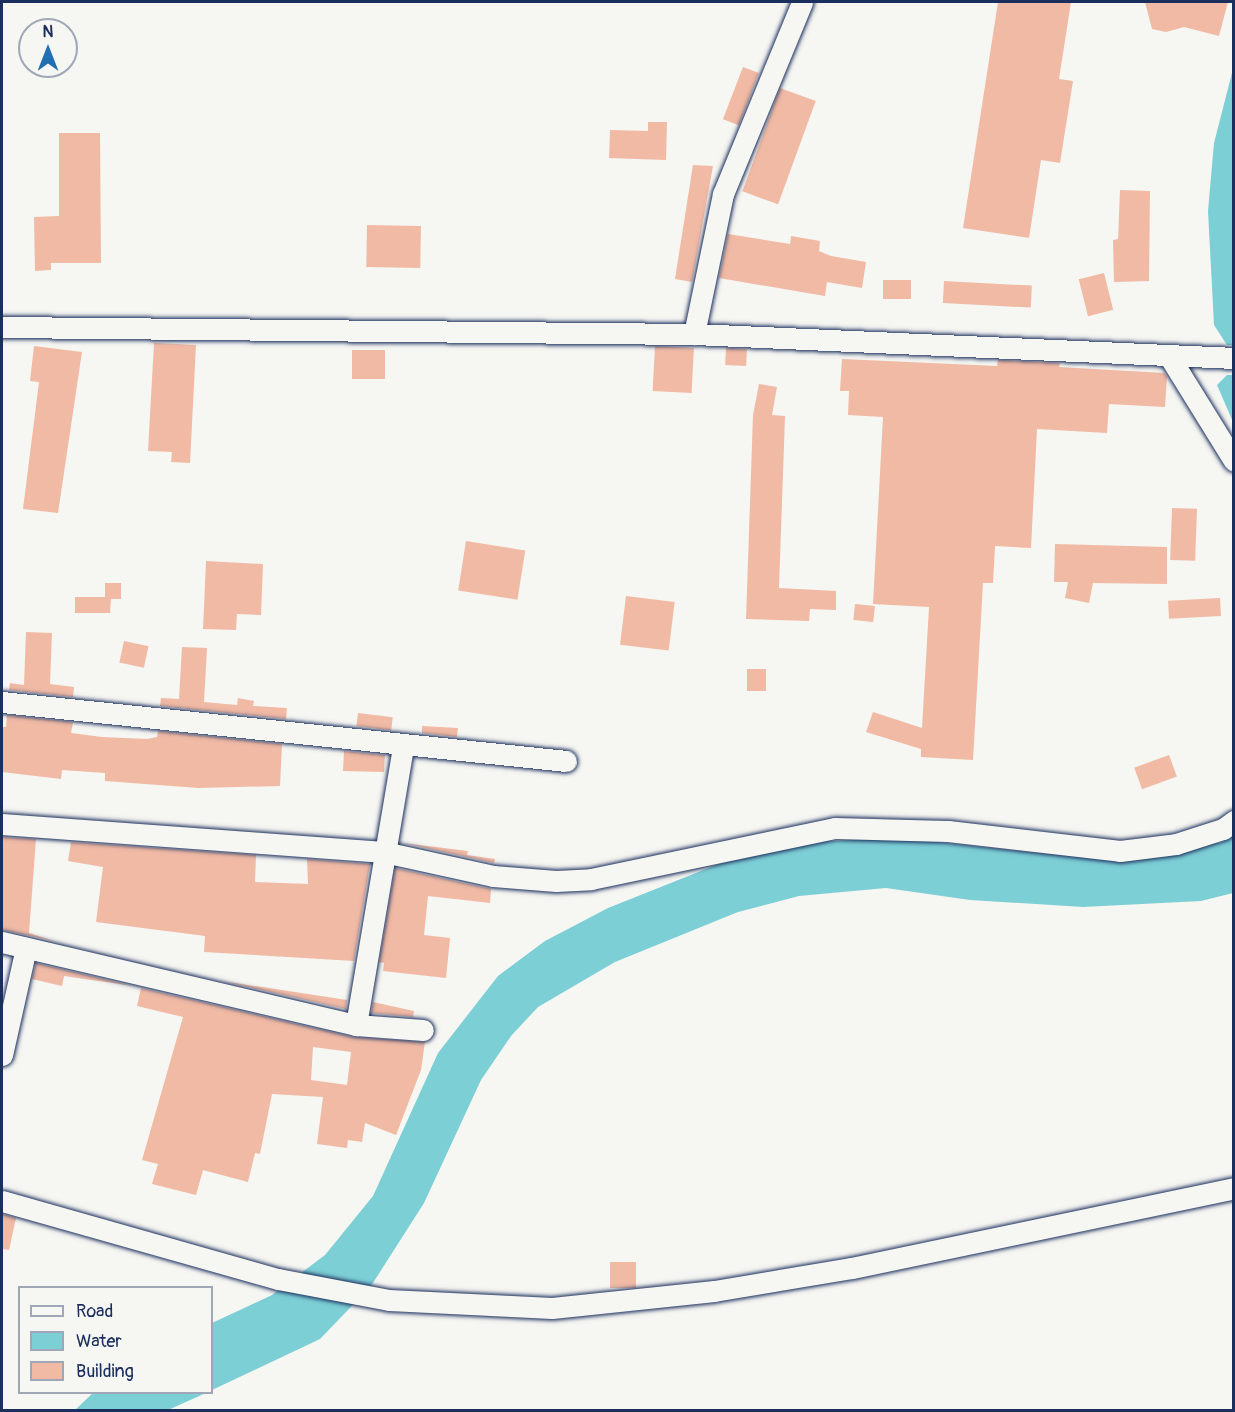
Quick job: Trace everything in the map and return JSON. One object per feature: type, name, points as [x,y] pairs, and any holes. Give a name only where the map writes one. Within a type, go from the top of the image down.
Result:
[{"type":"street","points":[[694,334],[723,194],[802,2]]},
{"type":"street","points":[[2,327],[694,334],[1233,358]]},
{"type":"street","points":[[1168,356],[1233,461]]},
{"type":"street","points":[[2,702],[403,746],[566,760]]},
{"type":"street","points":[[356,1025],[403,746]]},
{"type":"street","points":[[2,824],[384,852],[494,876],[556,881],[591,879],[835,828],[948,831],[1120,850],[1176,844],[1223,829],[1233,821]]},
{"type":"street","points":[[2,942],[356,1025],[423,1030]]},
{"type":"street","points":[[2,1055],[26,948]]},
{"type":"street","points":[[2,1201],[278,1279],[389,1300],[552,1308],[714,1291],[852,1268],[1233,1188]]},
{"type":"water","points":[[1233,69],[1234,345],[1227,345],[1214,325],[1208,211],[1214,143]]},
{"type":"water","points":[[1227,375],[1233,375],[1233,422],[1217,385]]},
{"type":"water","points":[[1233,834],[1233,893],[1201,901],[1083,907],[970,900],[886,888],[799,896],[738,912],[615,962],[538,1007],[511,1036],[481,1080],[424,1203],[371,1286],[320,1339],[213,1390],[213,1323],[272,1295],[325,1255],[373,1196],[438,1053],[498,976],[545,941],[608,908],[741,855],[809,842],[898,838],[1077,857],[1148,856],[1223,842]]},
{"type":"water","points":[[92,1394],[204,1394],[168,1410],[75,1410]]},
{"type":"building","points":[[998,2],[1071,2],[1059,79],[1073,81],[1060,163],[1041,160],[1029,238],[963,228]]},
{"type":"building","points":[[1145,2],[1228,2],[1219,36],[1184,27],[1166,32],[1152,29]]},
{"type":"building","points":[[743,67],[759,73],[739,125],[723,119]]},
{"type":"building","points":[[780,88],[816,101],[778,204],[742,191]]},
{"type":"building","points":[[648,122],[667,122],[666,160],[609,158],[610,130],[648,131]]},
{"type":"building","points":[[59,133],[100,133],[101,263],[51,263],[51,270],[35,271],[34,217],[59,216]]},
{"type":"building","points":[[693,165],[713,166],[692,282],[675,279]]},
{"type":"building","points":[[1120,190],[1150,191],[1149,281],[1114,282],[1113,240],[1118,239]]},
{"type":"building","points":[[367,225],[421,226],[420,268],[366,267]]},
{"type":"building","points":[[728,234],[790,244],[791,236],[820,241],[819,251],[831,256],[866,262],[862,288],[827,282],[825,296],[719,278]]},
{"type":"building","points":[[1104,273],[1113,310],[1088,316],[1079,279]]},
{"type":"building","points":[[883,280],[911,280],[911,299],[883,299]]},
{"type":"building","points":[[944,281],[1032,286],[1031,308],[943,303]]},
{"type":"building","points":[[154,343],[196,345],[190,463],[171,462],[172,452],[148,451]]},
{"type":"building","points":[[34,346],[82,352],[58,513],[23,509],[39,382],[30,381]]},
{"type":"building","points":[[655,346],[694,348],[692,393],[653,391]]},
{"type":"building","points":[[726,348],[747,349],[746,366],[725,365]]},
{"type":"building","points":[[352,350],[385,350],[385,379],[352,379]]},
{"type":"building","points":[[842,359],[997,366],[998,360],[1060,363],[1059,367],[1164,373],[1167,377],[1165,407],[1109,404],[1107,433],[1037,429],[1031,548],[995,546],[993,583],[983,583],[973,760],[921,757],[921,749],[866,732],[873,712],[922,728],[929,607],[873,604],[883,417],[848,415],[849,391],[840,391]]},
{"type":"building","points":[[759,384],[777,387],[772,415],[785,416],[779,588],[836,591],[836,610],[810,609],[809,621],[746,619],[753,415]]},
{"type":"building","points":[[1172,508],[1197,509],[1195,561],[1170,560]]},
{"type":"building","points":[[466,541],[525,550],[517,600],[458,590]]},
{"type":"building","points":[[1055,544],[1167,547],[1167,584],[1093,583],[1089,603],[1065,598],[1068,582],[1054,582]]},
{"type":"building","points":[[206,561],[263,564],[261,615],[237,614],[236,630],[203,629]]},
{"type":"building","points":[[105,583],[121,583],[121,599],[111,599],[110,613],[75,613],[75,597],[105,597]]},
{"type":"building","points":[[626,596],[675,602],[669,651],[620,645]]},
{"type":"building","points":[[1220,598],[1221,616],[1169,619],[1168,601]]},
{"type":"building","points":[[855,604],[875,606],[873,622],[853,620]]},
{"type":"building","points":[[26,632],[52,633],[50,684],[74,687],[73,697],[9,690],[10,683],[24,685]]},
{"type":"building","points":[[124,641],[148,646],[144,668],[119,663]]},
{"type":"building","points":[[182,647],[207,648],[204,702],[237,705],[238,698],[254,701],[253,706],[287,708],[286,719],[160,706],[161,698],[179,699]]},
{"type":"building","points":[[747,669],[766,669],[766,691],[747,691]]},
{"type":"building","points":[[358,713],[393,717],[391,730],[356,726]]},
{"type":"building","points":[[7,715],[73,722],[71,733],[102,737],[147,739],[157,737],[158,731],[282,744],[280,786],[198,788],[105,781],[105,773],[62,770],[61,779],[2,772],[2,727],[6,727]]},
{"type":"building","points":[[422,726],[458,728],[457,737],[422,733]]},
{"type":"building","points":[[344,751],[385,755],[384,772],[343,771]]},
{"type":"building","points":[[1169,755],[1177,777],[1142,789],[1134,768]]},
{"type":"building","points":[[2,837],[36,839],[29,933],[55,941],[2,930]]},
{"type":"building","points":[[71,842],[256,855],[255,882],[308,884],[307,859],[370,864],[354,961],[204,952],[205,936],[96,922],[103,867],[68,861]]},
{"type":"building","points":[[403,843],[468,851],[467,855],[495,859],[494,863]]},
{"type":"building","points":[[395,868],[491,889],[490,903],[428,896],[424,935],[450,938],[446,978],[383,971],[384,963],[379,962]]},
{"type":"building","points":[[36,963],[133,986],[64,976],[62,986],[32,979]]},
{"type":"building","points":[[222,981],[347,1000],[346,1009]]},
{"type":"building","points":[[141,988],[353,1037],[425,1042],[421,1070],[396,1135],[365,1123],[362,1142],[348,1140],[347,1148],[317,1144],[323,1097],[272,1094],[260,1154],[255,1153],[248,1182],[203,1170],[196,1195],[152,1184],[158,1164],[142,1160],[183,1017],[137,1006]],"holes":[[[313,1047],[351,1052],[347,1085],[311,1080]]]},
{"type":"building","points":[[373,1002],[414,1011],[413,1017],[371,1013]]},
{"type":"building","points":[[2,1214],[16,1218],[9,1250],[2,1249]]},
{"type":"building","points":[[610,1262],[636,1262],[636,1288],[610,1288]]}]
